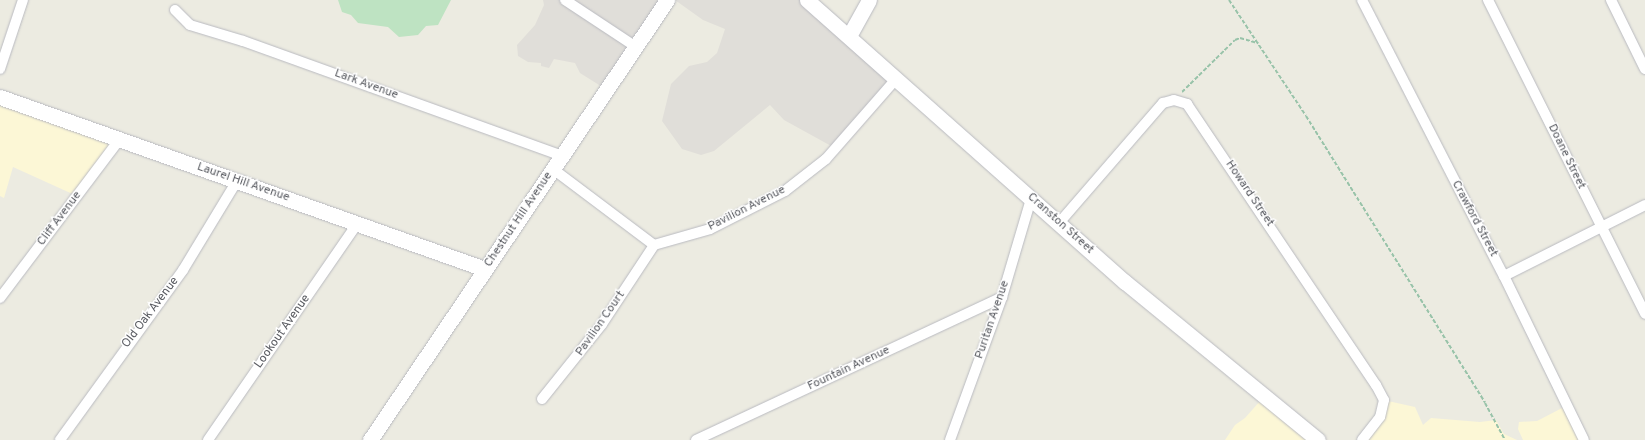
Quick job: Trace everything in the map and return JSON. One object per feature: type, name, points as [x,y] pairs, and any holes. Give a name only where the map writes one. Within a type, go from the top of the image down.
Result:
[{"type":"street","points":[[0,69],[23,0]]},
{"type":"street","points":[[565,0],[636,46]]},
{"type":"street","name":"Chestnut Hill Avenue","points":[[370,440],[667,0]]},
{"type":"street","name":"Cranston Street","points":[[807,0],[897,78],[1125,282],[1318,440]]},
{"type":"street","points":[[849,36],[869,0]]},
{"type":"street","name":"Crawford Street","points":[[1362,0],[1504,276],[1584,440]]},
{"type":"street","name":"Doane Street","points":[[1488,0],[1645,314]]},
{"type":"street","points":[[1611,0],[1645,69]]},
{"type":"street","name":"Lark Avenue","points":[[175,10],[190,25],[258,47],[562,156]]},
{"type":"street","name":"Pavilion Avenue","points":[[654,244],[710,228],[785,191],[826,159],[897,78]]},
{"type":"street","name":"Laurel Hill Avenue","points":[[0,97],[485,270]]},
{"type":"street","points":[[1059,223],[1162,103],[1174,100]]},
{"type":"street","name":"Howard Street","points":[[1174,100],[1187,104],[1376,385],[1384,400],[1380,417],[1362,440]]},
{"type":"street","name":"Cliff Avenue","points":[[0,298],[119,140]]},
{"type":"street","points":[[553,169],[654,244]]},
{"type":"street","name":"Old Oak Avenue","points":[[60,440],[183,270],[237,181]]},
{"type":"street","name":"Puritan Avenue","points":[[950,440],[1002,297],[1031,199]]},
{"type":"street","points":[[1504,276],[1645,205]]},
{"type":"street","name":"Lookout Avenue","points":[[208,440],[357,224]]},
{"type":"street","name":"Pavilion Court","points":[[542,399],[602,324],[654,244]]},
{"type":"street","name":"Fountain Avenue","points":[[696,440],[1002,297]]},
{"type":"path","points":[[1229,0],[1258,43],[1485,403],[1505,440]]},
{"type":"path","points":[[1174,100],[1235,40],[1240,38],[1258,43]]},
{"type":"shaded area","points":[[543,0],[666,0],[604,88],[580,73],[575,63],[554,59],[549,68],[541,66],[541,63],[528,62],[518,56],[517,45],[535,25],[544,5]]},
{"type":"shaded area","points":[[675,0],[807,0],[893,75],[833,147],[784,120],[770,105],[714,151],[701,155],[682,149],[662,121],[671,84],[689,66],[707,62],[717,53],[725,29],[703,20]]},
{"type":"shaded area","points":[[0,98],[116,140],[77,196],[13,167],[4,198],[0,196]]},
{"type":"shaded area","points":[[1261,400],[1317,440],[1225,440],[1235,425],[1245,418]]},
{"type":"shaded area","points":[[1388,401],[1415,407],[1423,425],[1431,418],[1480,422],[1496,420],[1504,434],[1517,440],[1364,440]]},
{"type":"shaded area","points":[[1564,407],[1583,440],[1523,440],[1518,429],[1519,422],[1537,421]]},
{"type":"green space","points":[[338,0],[451,0],[438,25],[426,26],[418,35],[399,37],[388,27],[358,23],[351,15],[342,12]]}]
